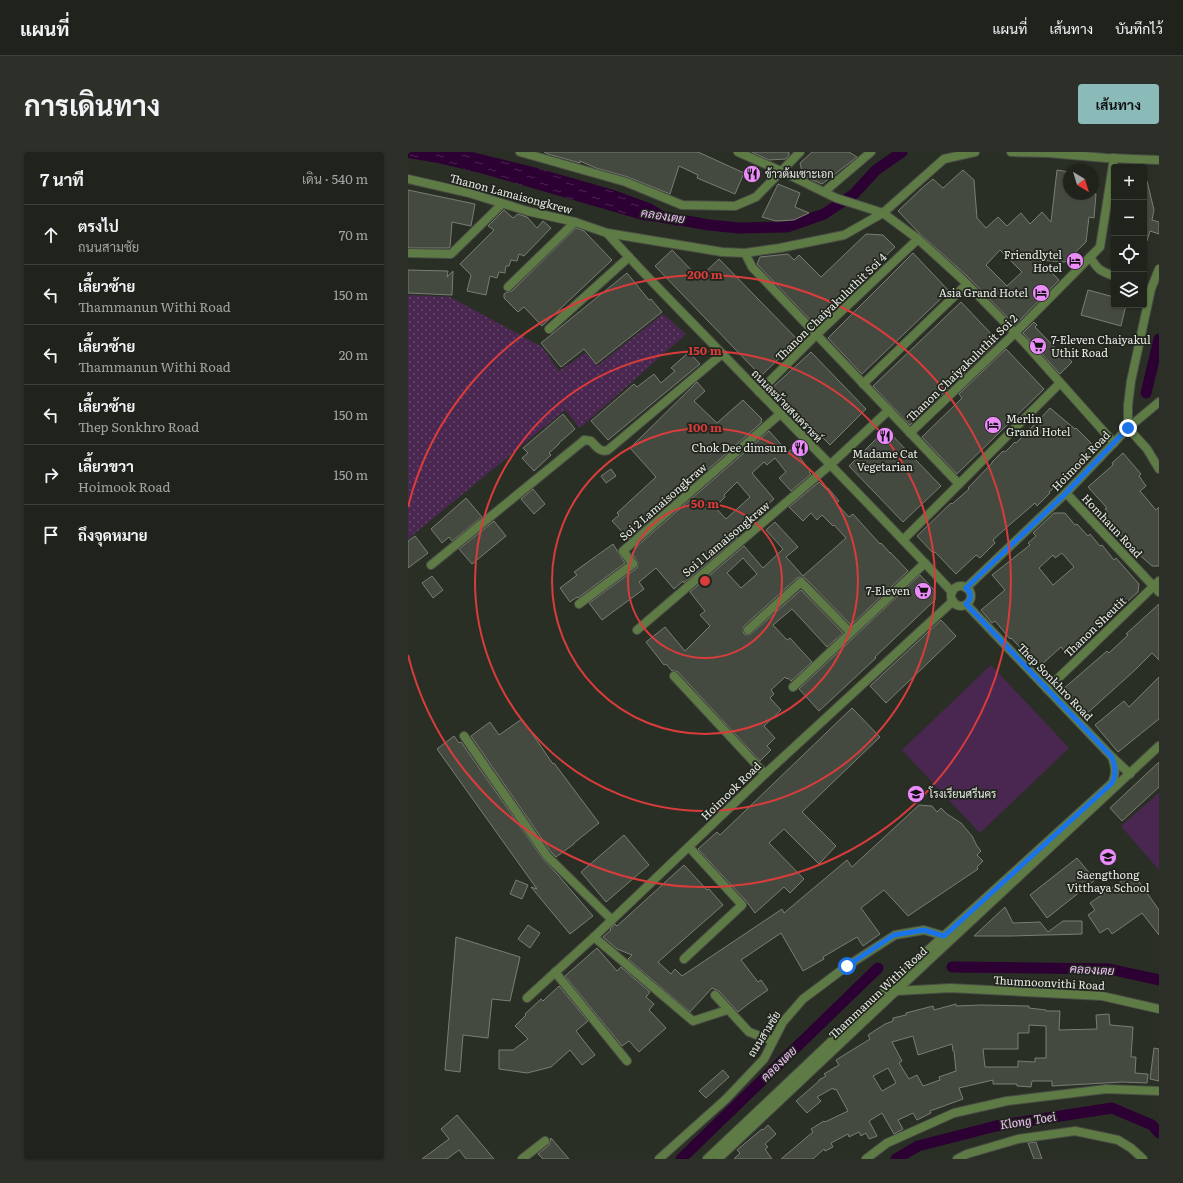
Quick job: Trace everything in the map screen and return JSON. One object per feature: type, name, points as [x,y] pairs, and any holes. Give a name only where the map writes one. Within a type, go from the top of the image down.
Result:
[{"type":"street","points":[[520,152],[626,182],[682,205],[736,206],[756,197],[800,152]]},
{"type":"street","points":[[738,152],[836,198],[883,213],[918,239],[967,284],[1015,333],[1114,443]]},
{"type":"street","points":[[824,192],[871,152]]},
{"type":"street","points":[[883,213],[944,159],[975,152]]},
{"type":"street","points":[[1010,152],[1159,160]]},
{"type":"street","name":"Thanon Chaiyakuluthit Soi 2","points":[[910,433],[1015,333],[1100,247],[1114,158]]},
{"type":"street","name":"Thanon Lamaisongkrew","points":[[408,179],[469,193],[502,204],[576,222],[608,234],[722,252],[746,253],[780,248],[844,235],[883,213]]},
{"type":"street","points":[[408,253],[451,254],[502,204]]},
{"type":"street","points":[[508,287],[576,222]]},
{"type":"street","name":"ถนนละม้ายสงเคราะห์","points":[[608,234],[952,592]]},
{"type":"street","name":"Thanon Chaiyakuluthit Soi 4","points":[[759,392],[816,335],[918,239]]},
{"type":"street","points":[[746,253],[752,267],[959,484]]},
{"type":"street","points":[[549,329],[629,257]]},
{"type":"street","points":[[1090,257],[1100,271],[1111,275]]},
{"type":"street","points":[[1159,269],[1148,287],[1128,405],[1128,428],[1147,449],[1159,469]]},
{"type":"street","points":[[863,384],[967,284]]},
{"type":"street","points":[[431,565],[584,440],[591,441],[599,450],[608,450],[722,354]]},
{"type":"street","points":[[903,540],[1060,383]]},
{"type":"street","name":"Hoimook Road","points":[[966,588],[1066,493],[1128,428],[1157,407]]},
{"type":"street","name":"Soi 1 Lamaisongkraw","points":[[637,630],[830,465],[888,410]]},
{"type":"street","name":"Soi 2 Lamaisongkraw","points":[[579,604],[633,564],[623,551],[780,414]]},
{"type":"street","name":"Homhaun Road","points":[[1066,493],[1157,586]]},
{"type":"street","points":[[793,687],[925,563]]},
{"type":"street","points":[[748,630],[801,582],[850,632]]},
{"type":"street","name":"Thanon Sheutit","points":[[1047,689],[1157,586]]},
{"type":"street","points":[[960,587],[966,588],[971,596],[969,602],[960,606],[955,604],[952,598],[952,592],[960,587]]},
{"type":"street","name":"Hoimook Road","points":[[527,998],[612,920],[765,774],[953,601]]},
{"type":"street","name":"Thep Sonkhro Road","points":[[966,604],[1130,774]]},
{"type":"street","points":[[674,676],[765,774]]},
{"type":"street","points":[[464,736],[547,856],[612,920]]},
{"type":"street","name":"Thammanun Withi Road","points":[[707,1159],[1159,746]]},
{"type":"street","name":"Thammanun Withi Road","points":[[718,1159],[944,936],[1112,783],[1115,767],[1112,757]]},
{"type":"street","points":[[684,959],[742,905],[689,846]]},
{"type":"street","name":"ถนนสามชัย","points":[[660,1159],[726,1099],[764,1059],[784,1022],[803,999],[847,966],[894,935],[924,930],[944,936]]},
{"type":"street","points":[[594,936],[693,1021],[727,1010]]},
{"type":"street","points":[[555,972],[627,1061]]},
{"type":"street","name":"Thumnoonvithi Road","points":[[893,988],[950,988],[1102,996],[1159,1009]]},
{"type":"street","points":[[715,995],[727,1010],[749,1032],[773,1041]]},
{"type":"street","points":[[866,1159],[887,1143],[961,1111],[1007,1101],[1106,1089],[1159,1091]]},
{"type":"street","points":[[957,1159],[967,1154],[1018,1139],[1075,1131],[1118,1140],[1131,1148],[1143,1159]]},
{"type":"street","points":[[522,1159],[545,1141]]},
{"type":"shaded area","points":[[408,295],[450,297],[542,347],[559,371],[585,353],[597,366],[663,314],[686,334],[580,428],[565,410],[408,539]]},
{"type":"shaded area","points":[[991,665],[1069,748],[980,833],[902,750]]},
{"type":"shaded area","points":[[1159,793],[1159,870],[1121,826]]},
{"type":"water","points":[[408,152],[472,152],[537,168],[614,190],[652,204],[668,214],[679,216],[678,226],[642,220],[480,173],[438,163],[408,158]]},
{"type":"building","points":[[544,152],[698,152],[744,173],[735,194],[697,178],[698,175],[679,166],[670,194],[628,177],[596,168],[580,161],[580,163]]},
{"type":"building","points":[[752,152],[789,152],[789,155],[786,159],[769,160]]},
{"type":"building","points":[[812,152],[849,152],[857,157],[822,184],[803,176],[800,163]]},
{"type":"building","points":[[963,170],[974,180],[977,218],[986,228],[998,217],[1007,226],[1021,213],[1030,224],[1042,212],[1051,222],[1057,170],[1063,171],[1063,200],[1096,200],[1094,218],[1089,217],[1086,242],[1065,262],[1039,260],[1059,280],[1015,325],[966,275],[920,234],[898,211],[933,179],[943,188]],"holes":[[[1000,250],[1022,272],[1007,286],[986,265]]]},
{"type":"building","points":[[1147,181],[1154,210],[1152,220],[1159,222],[1159,234],[1150,231],[1147,241]]},
{"type":"building","points":[[778,184],[800,193],[795,207],[809,213],[794,220],[776,221],[762,217]]},
{"type":"building","points":[[408,190],[475,204],[471,226],[452,222],[449,248],[408,248]]},
{"type":"building","points":[[504,210],[513,218],[518,214],[527,217],[537,228],[543,221],[551,228],[524,256],[519,254],[517,261],[511,260],[509,266],[506,266],[505,273],[499,272],[497,278],[490,276],[486,295],[467,291],[471,275],[460,264],[494,230],[488,226]]},
{"type":"building","points":[[576,228],[584,231],[612,260],[542,326],[524,307],[518,312],[504,298],[504,294],[512,291]]},
{"type":"building","points":[[866,234],[883,235],[895,247],[814,324],[757,264],[760,257],[788,254],[794,260],[799,255],[821,277]]},
{"type":"building","points":[[672,250],[699,278],[719,259],[798,340],[761,376],[655,266]]},
{"type":"building","points":[[913,253],[949,291],[862,374],[828,338]]},
{"type":"building","points":[[408,270],[448,271],[447,277],[453,271],[452,295],[408,293]]},
{"type":"building","points":[[627,273],[649,300],[651,299],[662,312],[596,364],[584,349],[561,367],[541,343]]},
{"type":"building","points":[[1088,290],[1111,296],[1111,308],[1125,308],[1121,326],[1081,315]]},
{"type":"building","points":[[961,302],[998,341],[910,425],[873,386]]},
{"type":"building","points":[[1034,322],[1037,325],[1035,327],[1060,353],[1062,351],[1072,362],[1060,374],[1023,333]]},
{"type":"building","points":[[1006,349],[1044,389],[957,474],[922,437],[962,398],[959,394]]},
{"type":"building","points":[[689,352],[700,364],[608,440],[591,421],[634,384],[637,387],[654,374],[661,383],[675,371],[671,368]]},
{"type":"building","points":[[811,352],[866,409],[830,445],[773,387]]},
{"type":"building","points":[[697,382],[705,391],[694,401],[717,423],[743,400],[762,419],[762,422],[629,539],[612,521],[619,515],[617,513],[656,477],[630,448]]},
{"type":"building","points":[[1050,408],[1075,429],[1076,428],[1091,443],[1092,453],[1049,492],[1050,493],[1037,506],[1035,503],[993,540],[995,543],[980,558],[976,555],[956,574],[917,536],[951,503],[952,504],[969,489],[968,488],[1003,451],[1005,452],[1015,442],[1016,443]]},
{"type":"building","points":[[563,414],[575,429],[549,453],[551,455],[534,471],[522,458],[528,453],[523,448]]},
{"type":"building","points":[[886,429],[941,486],[903,522],[849,466]]},
{"type":"building","points":[[769,431],[788,452],[793,448],[810,471],[809,472],[811,474],[791,491],[779,478],[786,472],[775,458],[767,465],[764,462],[752,473],[774,499],[753,517],[754,519],[735,536],[737,538],[684,583],[683,581],[674,589],[656,568],[639,582],[644,589],[602,620],[589,603],[637,568],[638,563],[632,553],[636,547]],"holes":[[[737,482],[750,497],[726,519],[715,507]]]},
{"type":"building","points":[[1123,453],[1141,474],[1139,476],[1146,486],[1140,491],[1156,510],[1159,507],[1159,566],[1152,566],[1135,551],[1115,529],[1113,530],[1104,516],[1108,513],[1105,509],[1107,508],[1088,487],[1113,465],[1112,463]]},
{"type":"building","points":[[611,469],[616,476],[606,483],[601,476]]},
{"type":"building","points":[[819,482],[826,489],[828,488],[839,501],[836,503],[849,517],[853,514],[880,544],[881,543],[908,571],[851,625],[805,578],[800,577],[797,578],[744,626],[744,634],[751,634],[801,590],[843,633],[827,647],[792,609],[773,625],[787,640],[790,638],[812,662],[791,681],[785,677],[771,690],[774,694],[770,698],[781,710],[764,726],[775,738],[767,746],[771,750],[760,761],[678,672],[672,671],[666,664],[664,665],[646,642],[665,627],[685,651],[710,626],[700,615],[705,611],[690,592],[744,546],[763,568],[783,549],[766,530],[775,522],[798,547],[786,557],[803,576],[846,538],[822,515],[817,520],[811,513],[803,521],[789,507]],"holes":[[[743,558],[757,574],[741,588],[727,573]]]},
{"type":"building","points":[[533,489],[545,504],[534,514],[521,499]]},
{"type":"building","points":[[466,498],[482,517],[452,541],[449,537],[442,543],[431,529]]},
{"type":"building","points":[[1054,513],[1065,513],[1075,525],[1077,524],[1088,536],[1090,534],[1100,546],[1102,545],[1114,560],[1116,558],[1139,584],[1138,592],[1091,634],[1093,635],[1083,644],[1080,641],[1066,653],[1061,647],[1039,667],[1011,638],[1010,639],[995,621],[992,623],[981,610],[1005,590],[992,575],[1030,545],[1028,543],[1036,536],[1033,533]],"holes":[[[1062,553],[1074,567],[1053,585],[1039,568],[1053,555],[1055,558]]]},
{"type":"building","points":[[494,521],[506,536],[472,564],[459,549]]},
{"type":"building","points":[[415,536],[428,553],[408,568],[408,541]]},
{"type":"building","points":[[613,544],[625,563],[578,598],[577,597],[570,602],[560,588],[577,575],[574,572]]},
{"type":"building","points":[[920,575],[935,591],[935,600],[819,711],[799,689]]},
{"type":"building","points":[[432,576],[443,590],[433,598],[422,583]]},
{"type":"building","points":[[1159,604],[1159,660],[1152,653],[1083,717],[1073,707],[1075,705],[1062,690],[1107,651],[1109,653],[1128,635],[1126,634]]},
{"type":"building","points":[[941,620],[956,636],[886,703],[870,686]]},
{"type":"building","points":[[1159,677],[1159,719],[1118,752],[1095,725],[1124,701],[1129,707]]},
{"type":"building","points":[[852,708],[880,737],[802,812],[836,846],[819,864],[784,829],[769,843],[804,879],[790,893],[784,887],[755,913],[746,901],[698,849],[717,832],[720,835]]},
{"type":"building","points":[[522,719],[553,764],[554,763],[599,823],[556,857],[551,852],[471,736],[490,722],[499,735]]},
{"type":"building","points":[[454,736],[459,743],[461,742],[543,859],[593,916],[570,934],[531,887],[537,889],[437,749]]},
{"type":"building","points":[[1159,762],[1159,787],[1122,821],[1110,808]]},
{"type":"building","points":[[919,805],[932,806],[937,812],[941,808],[961,823],[972,836],[981,851],[977,855],[983,861],[977,867],[978,869],[908,916],[884,890],[861,908],[880,934],[863,946],[857,937],[803,971],[781,933],[741,960],[758,982],[761,980],[768,990],[738,1012],[719,991],[712,988],[690,1012],[628,959],[632,955],[617,949],[603,937],[615,924],[617,926],[684,865],[723,905],[658,962],[671,974],[675,969],[682,976],[782,909],[784,913],[847,860],[852,867]]},
{"type":"building","points":[[624,835],[649,865],[606,902],[581,872]]},
{"type":"building","points":[[1077,858],[1095,880],[1047,918],[1030,895]]},
{"type":"building","points":[[1133,873],[1159,910],[1159,935],[1142,913],[1112,934],[1108,928],[1100,933],[1088,915],[1095,910],[1090,903]]},
{"type":"building","points":[[516,880],[528,885],[522,899],[510,894]]},
{"type":"building","points":[[1005,907],[1013,923],[1040,922],[1048,932],[1063,921],[1082,921],[1082,934],[974,936]]},
{"type":"building","points":[[528,925],[540,933],[530,948],[518,939]]},
{"type":"building","points":[[456,937],[520,957],[510,1001],[492,999],[488,1038],[463,1035],[460,1072],[445,1070]]},
{"type":"building","points":[[597,948],[617,971],[621,967],[650,992],[646,997],[654,1004],[649,1010],[666,1028],[639,1052],[629,1041],[622,1046],[565,976]]},
{"type":"building","points":[[559,986],[588,1021],[576,1031],[595,1055],[582,1065],[570,1050],[551,1067],[527,1073],[499,1069],[499,1050],[513,1050],[528,1039],[515,1026],[541,999],[543,1001]]},
{"type":"building","points":[[956,1004],[956,1006],[1029,1006],[1029,1008],[1046,1011],[1060,1011],[1059,1030],[1097,1029],[1096,1015],[1109,1014],[1110,1025],[1133,1027],[1131,1057],[1136,1057],[1135,1073],[1148,1074],[1147,1083],[1122,1082],[1052,1086],[1052,1081],[1032,1081],[1031,1087],[1017,1086],[1017,1084],[993,1084],[993,1080],[959,1088],[963,1099],[930,1111],[931,1113],[917,1120],[913,1113],[898,1120],[903,1129],[894,1134],[882,1113],[869,1121],[877,1136],[869,1139],[866,1133],[861,1136],[859,1132],[849,1137],[848,1134],[831,1143],[833,1147],[825,1151],[824,1149],[813,1159],[781,1159],[813,1132],[811,1129],[824,1121],[825,1122],[848,1111],[836,1089],[834,1090],[833,1088],[817,1097],[821,1101],[807,1113],[796,1101],[819,1080],[826,1076],[824,1074],[839,1065],[836,1060],[870,1039],[868,1035],[885,1024],[893,1021],[893,1018],[933,1006],[934,1010]],"holes":[[[1029,1025],[1046,1026],[1046,1058],[1035,1058],[1035,1062],[1018,1061],[1018,1067],[985,1067],[983,1049],[1018,1049],[1018,1033],[1029,1033]],[[913,1036],[918,1055],[952,1044],[956,1071],[939,1077],[940,1080],[923,1086],[917,1075],[909,1079],[899,1063],[902,1061],[892,1042]],[[888,1068],[896,1083],[882,1091],[873,1076]]]},
{"type":"building","points":[[1154,1048],[1159,1049],[1159,1081],[1150,1079]]},
{"type":"building","points":[[723,1070],[729,1077],[706,1098],[699,1091]]},
{"type":"building","points":[[457,1115],[494,1159],[466,1159],[459,1150],[447,1159],[422,1159],[449,1139],[441,1129]]},
{"type":"building","points":[[768,1125],[776,1134],[765,1144],[768,1147],[765,1149],[772,1159],[734,1159],[740,1153],[737,1150]]},
{"type":"building","points":[[551,1138],[569,1159],[543,1159],[538,1154],[549,1145]]},
{"type":"building","points":[[1036,1142],[1042,1159],[1034,1159],[1028,1143]]},
{"type":"waterway","name":"คลองเตย","points":[[664,217],[709,225],[739,228],[787,227],[824,214],[854,194],[876,170],[902,152]]},
{"type":"waterway","name":"คลองเตย","points":[[1146,393],[1159,339]]},
{"type":"waterway","name":"คลองเตย","points":[[952,967],[1109,969],[1159,980]]},
{"type":"waterway","name":"คลองเตย","points":[[681,1159],[878,968]]},
{"type":"waterway","name":"Klong Toei","points":[[896,1159],[918,1146],[996,1126],[1112,1108],[1152,1125],[1159,1133]]},
{"type":"place","name":"ข้าวต้มเซาะเอก","points":[[752,174]]},
{"type":"place","name":"Friendlytel Hotel","points":[[1075,261]]},
{"type":"place","name":"Asia Grand Hotel","points":[[1041,293]]},
{"type":"place","name":"7-Eleven Chaiyakul Uthit Road","points":[[1038,346]]},
{"type":"place","name":"Merlin Grand Hotel","points":[[993,425]]},
{"type":"place","name":"Madame Cat Vegetarian","points":[[885,436]]},
{"type":"place","name":"Chok Dee dimsum","points":[[800,448]]},
{"type":"place","name":"7-Eleven","points":[[923,591]]},
{"type":"place","name":"โรงเรียนศรีนคร","points":[[916,794]]},
{"type":"place","name":"Saengthong Vitthaya School","points":[[1108,857]]},
{"type":"route","points":[[847,966],[894,935],[924,930],[944,936],[1112,783],[1115,773],[1112,757],[966,604],[969,602],[971,596],[969,590],[966,588],[1066,493],[1128,428]]}]
